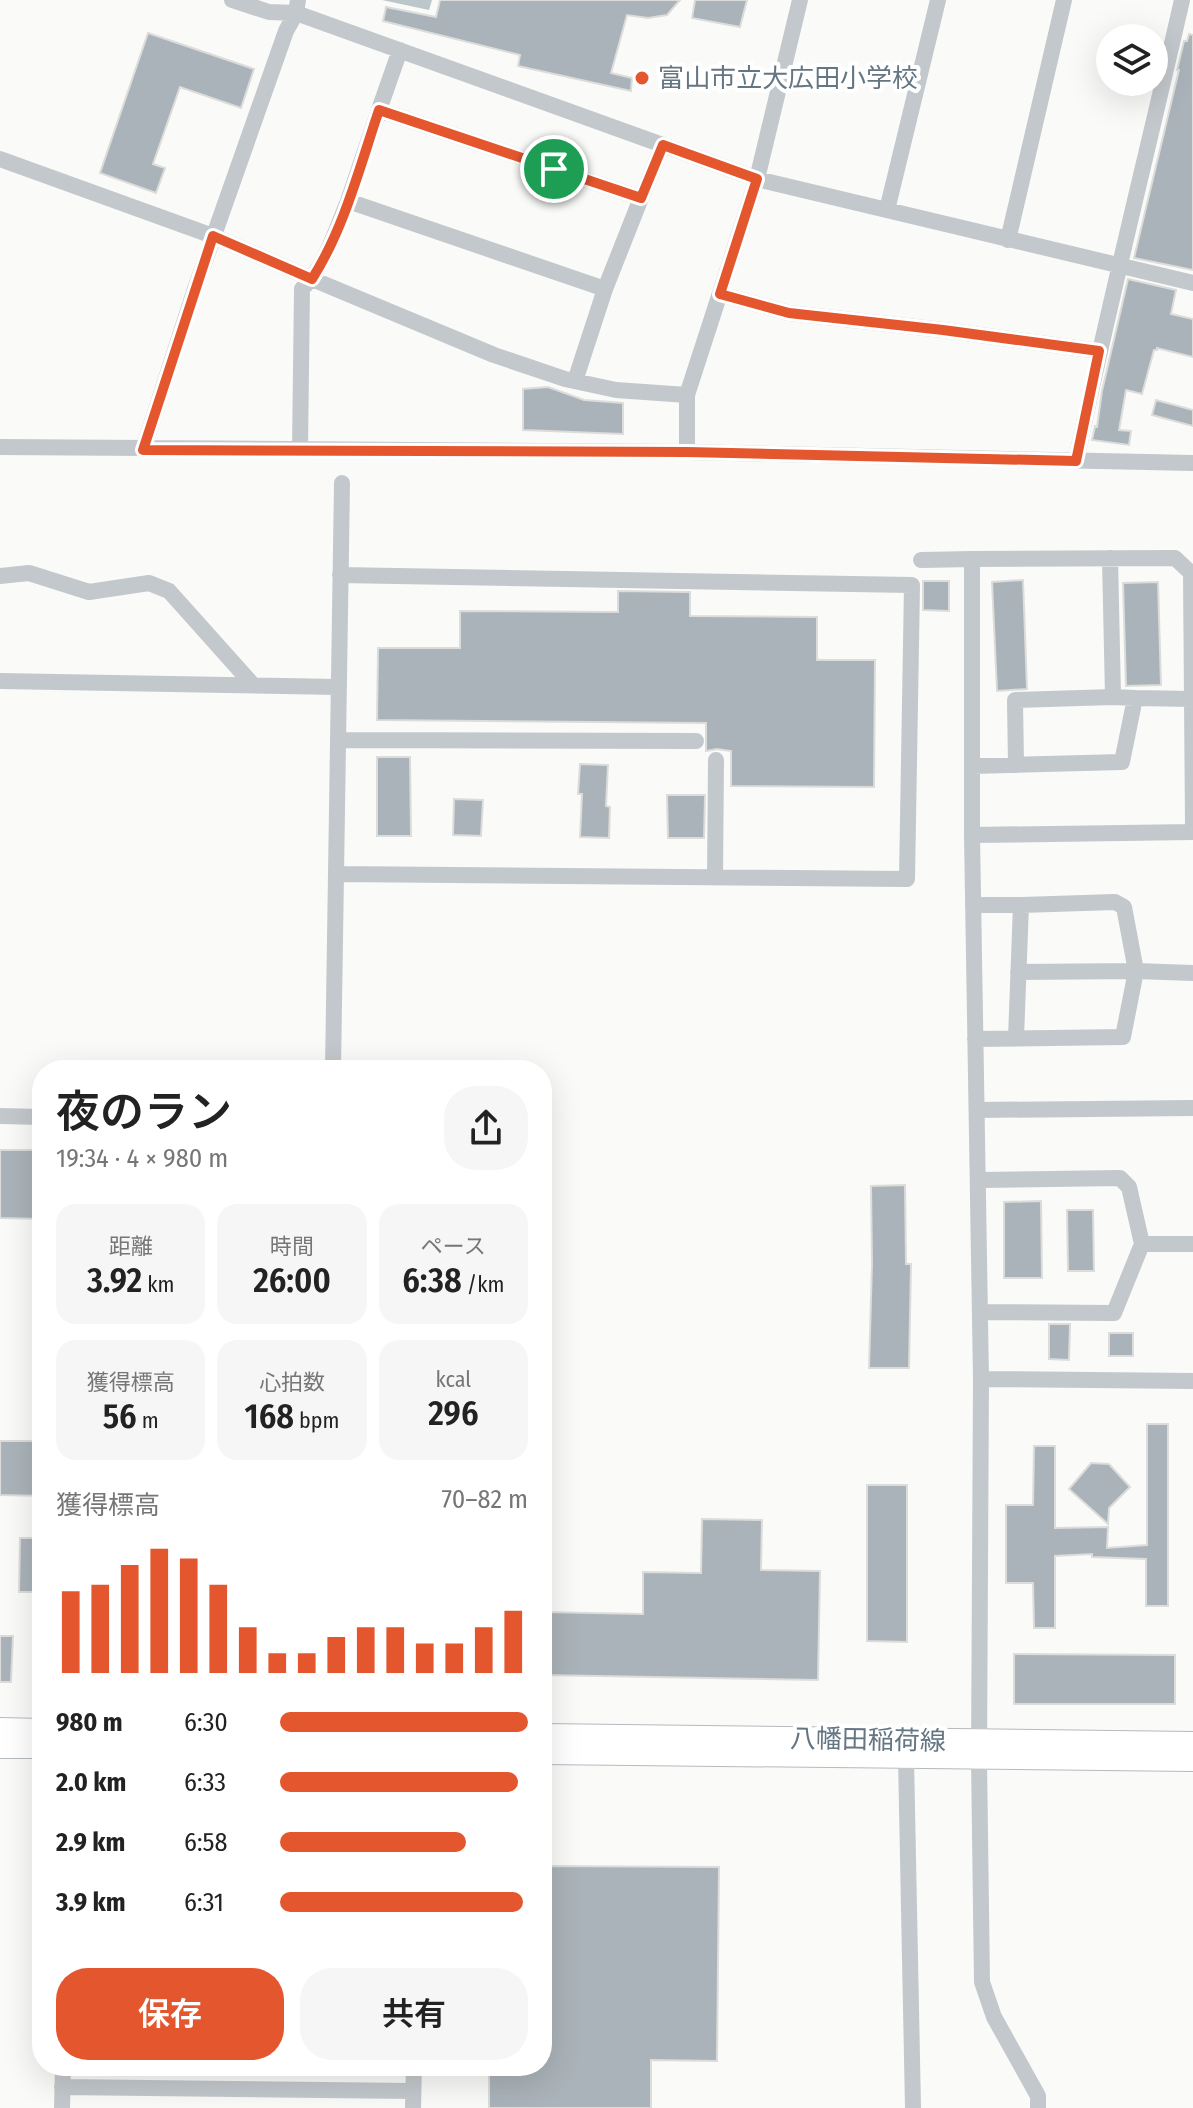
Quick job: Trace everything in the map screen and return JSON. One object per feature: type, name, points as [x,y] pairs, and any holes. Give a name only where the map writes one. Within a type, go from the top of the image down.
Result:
[{"type":"main road","points":[[0,1729],[32,1730]]},
{"type":"main road","name":"八幡田稲荷線","points":[[552,1735],[1193,1760]]},
{"type":"main road","name":"八幡田稲荷線","points":[[552,1753],[906,1758],[979,1750],[1193,1743]]},
{"type":"main road","points":[[0,1747],[32,1747]]},
{"type":"street","points":[[232,0],[269,12],[297,6],[400,50],[757,179],[1193,283]]},
{"type":"street","points":[[687,452],[687,395],[757,179],[800,0]]},
{"type":"street","points":[[887,210],[938,0]]},
{"type":"street","points":[[1008,240],[1064,0]]},
{"type":"street","points":[[1076,461],[1182,0]]},
{"type":"street","points":[[143,450],[213,236],[297,6]]},
{"type":"street","points":[[300,450],[302,289],[324,260],[348,201],[400,50]]},
{"type":"street","points":[[379,110],[641,198]]},
{"type":"street","points":[[575,381],[605,289],[663,145]]},
{"type":"street","points":[[0,159],[213,236],[494,355],[575,381],[616,390],[687,395]]},
{"type":"street","points":[[348,201],[605,289]]},
{"type":"street","points":[[720,294],[789,313],[1099,351]]},
{"type":"street","points":[[0,447],[687,452],[1193,463]]},
{"type":"street","points":[[333,1060],[342,483]]},
{"type":"street","points":[[1110,558],[1113,697]]},
{"type":"street","points":[[921,560],[1175,558],[1191,573],[1193,825]]},
{"type":"street","points":[[972,559],[972,835],[981,1379],[979,1750],[982,1982],[994,2017],[1038,2096],[1038,2108]]},
{"type":"street","points":[[0,576],[29,573],[89,592],[149,583],[169,591],[253,685]]},
{"type":"street","points":[[337,874],[907,879],[912,585],[340,575]]},
{"type":"street","points":[[0,681],[339,687]]},
{"type":"street","points":[[1016,765],[1015,700],[1113,697],[1192,699]]},
{"type":"street","points":[[972,766],[1122,762],[1135,698]]},
{"type":"street","points":[[338,740],[696,741]]},
{"type":"street","points":[[715,877],[716,760]]},
{"type":"street","points":[[972,835],[1193,832]]},
{"type":"street","points":[[973,905],[1115,902],[1124,907],[1136,971],[1123,1037],[975,1039]]},
{"type":"street","points":[[1016,1038],[1021,905]]},
{"type":"street","points":[[1018,972],[1193,973]]},
{"type":"street","points":[[977,1110],[1193,1108]]},
{"type":"street","points":[[0,1116],[32,1117]]},
{"type":"street","points":[[978,1180],[1120,1178],[1129,1187],[1142,1244],[1114,1313],[980,1312]]},
{"type":"street","points":[[1142,1244],[1193,1244]]},
{"type":"street","points":[[981,1379],[1193,1381]]},
{"type":"street","points":[[906,1758],[913,2108]]},
{"type":"street","points":[[62,2108],[63,2076]]},
{"type":"street","points":[[413,2108],[414,2076]]},
{"type":"street","points":[[62,2087],[413,2091]]},
{"type":"shaded area","points":[[382,0],[432,0],[429,10]]},
{"type":"building","points":[[440,0],[680,0],[667,15],[648,18],[627,15],[611,73],[632,78],[631,91],[518,66],[520,55],[383,21],[386,7],[436,17]]},
{"type":"building","points":[[695,0],[747,0],[740,27],[692,18]]},
{"type":"building","points":[[148,33],[254,69],[241,108],[180,87],[153,164],[165,168],[156,193],[100,173]]},
{"type":"building","points":[[1189,34],[1193,35],[1193,270],[1134,258],[1184,41],[1187,41]]},
{"type":"building","points":[[1128,279],[1176,290],[1171,314],[1193,319],[1193,357],[1157,348],[1142,394],[1126,390],[1119,430],[1131,431],[1129,445],[1092,440]]},
{"type":"building","points":[[548,387],[584,400],[623,403],[623,434],[523,430],[523,389]]},
{"type":"building","points":[[1156,400],[1193,410],[1193,426],[1152,415]]},
{"type":"building","points":[[1023,580],[1027,689],[997,691],[992,582]]},
{"type":"building","points":[[923,581],[949,581],[949,611],[923,610]]},
{"type":"building","points":[[1158,582],[1161,685],[1126,686],[1123,583]]},
{"type":"building","points":[[618,591],[690,592],[690,616],[817,617],[817,660],[875,660],[874,787],[731,786],[731,751],[706,751],[706,723],[377,720],[378,648],[460,648],[460,611],[618,612]]},
{"type":"building","points":[[377,757],[410,757],[411,836],[377,836]]},
{"type":"building","points":[[580,764],[608,765],[606,806],[610,807],[609,838],[580,837]]},
{"type":"building","points":[[667,795],[705,795],[704,838],[668,838]]},
{"type":"building","points":[[454,799],[483,800],[481,836],[453,835]]},
{"type":"building","points":[[0,1150],[32,1150],[32,1219],[0,1218]]},
{"type":"building","points":[[905,1185],[906,1264],[911,1264],[909,1368],[869,1368],[871,1186]]},
{"type":"building","points":[[1041,1201],[1042,1278],[1004,1278],[1004,1202]]},
{"type":"building","points":[[1067,1210],[1093,1210],[1094,1271],[1068,1271]]},
{"type":"building","points":[[1049,1324],[1070,1324],[1069,1360],[1049,1359]]},
{"type":"building","points":[[1109,1333],[1133,1333],[1133,1356],[1109,1356]]},
{"type":"building","points":[[1147,1424],[1168,1424],[1168,1606],[1146,1606],[1146,1559],[1092,1557],[1092,1554],[1055,1556],[1055,1628],[1034,1628],[1033,1583],[1006,1583],[1006,1505],[1033,1505],[1034,1446],[1055,1446],[1055,1528],[1108,1527],[1107,1548],[1147,1545]]},
{"type":"building","points":[[0,1441],[32,1441],[32,1496],[0,1495]]},
{"type":"building","points":[[1091,1463],[1109,1464],[1130,1487],[1109,1508],[1108,1524],[1069,1489]]},
{"type":"building","points":[[867,1485],[907,1485],[907,1642],[867,1641]]},
{"type":"building","points":[[702,1519],[762,1520],[761,1570],[820,1571],[818,1680],[552,1675],[552,1612],[643,1614],[643,1572],[701,1573]]},
{"type":"building","points":[[20,1538],[32,1538],[32,1592],[19,1592]]},
{"type":"building","points":[[0,1636],[13,1636],[11,1682],[0,1682]]},
{"type":"building","points":[[1014,1654],[1175,1655],[1175,1704],[1014,1704]]},
{"type":"building","points":[[552,1866],[719,1867],[717,2061],[651,2060],[651,2108],[489,2108],[489,2076],[552,2076]]},
{"type":"place","name":"富山市立大広田小学校","points":[[642,78]]},
{"type":"route","points":[[379,110],[554,169],[641,198],[663,145],[757,179],[720,294],[789,313],[1099,351],[1076,461],[687,452],[143,450],[213,236],[312,279],[324,260],[348,201],[379,110]]}]
